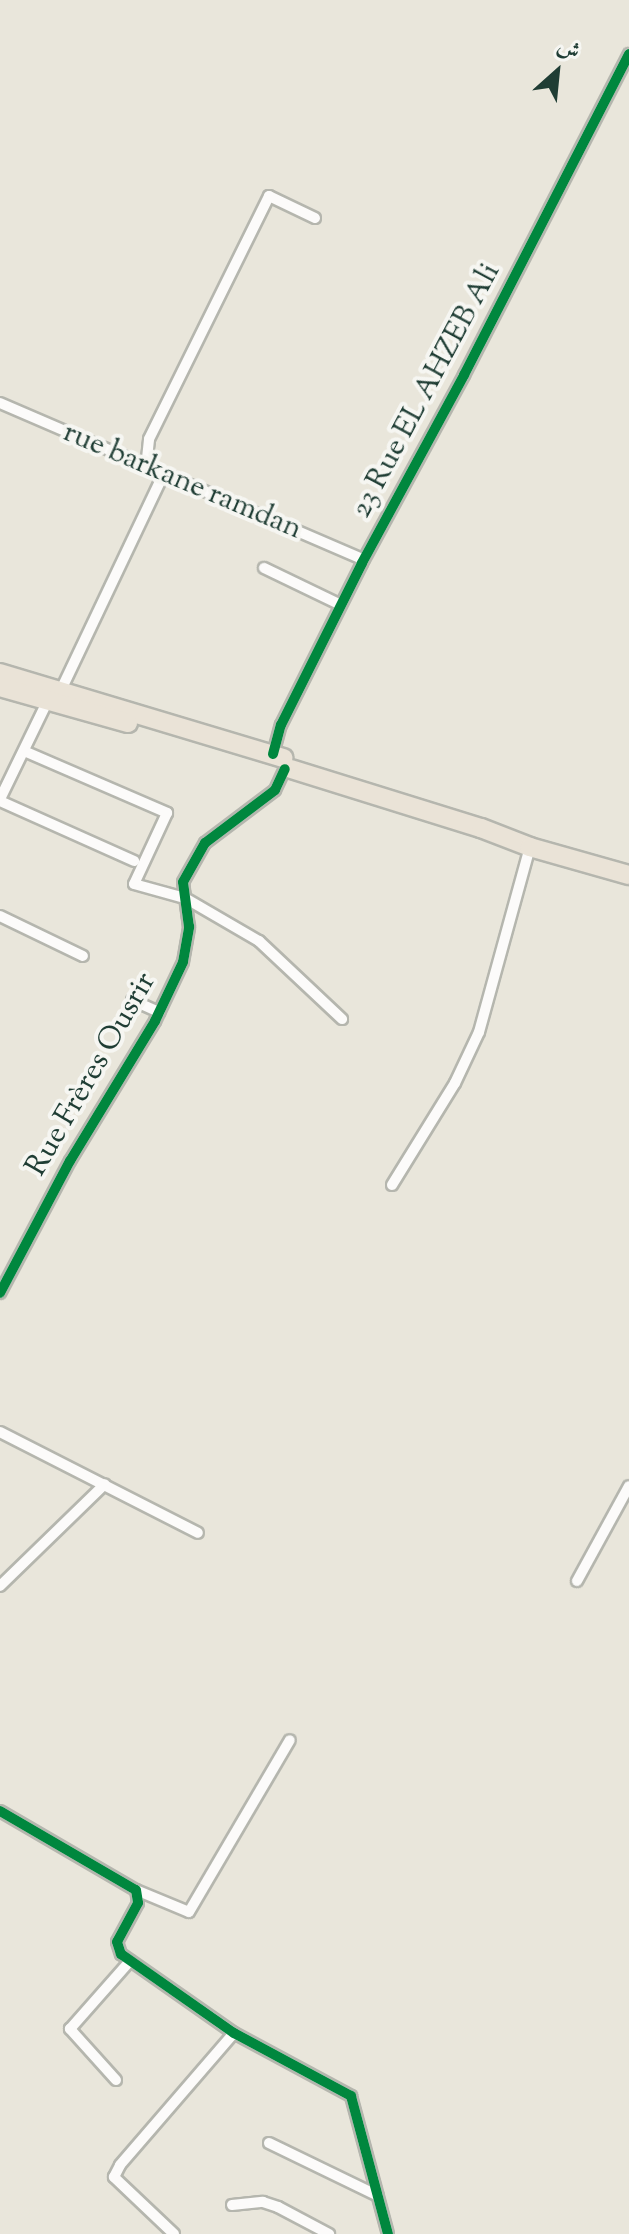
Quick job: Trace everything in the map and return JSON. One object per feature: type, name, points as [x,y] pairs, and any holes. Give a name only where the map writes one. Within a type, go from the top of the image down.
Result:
[{"type":"highway","points":[[0,673],[54,695],[285,763],[485,817],[629,867]]},
{"type":"highway","points":[[0,687],[54,695]]},
{"type":"highway","points":[[285,763],[530,847],[629,875]]},
{"type":"street","name":"23 Rue EL AHZEB Ali","points":[[285,763],[281,725],[629,54]]},
{"type":"street","points":[[146,468],[149,439],[269,196],[315,218]]},
{"type":"street","name":"rue barkane ramdan","points":[[0,403],[364,560]]},
{"type":"street","points":[[134,861],[0,800],[163,475]]},
{"type":"street","points":[[264,568],[341,605]]},
{"type":"street","points":[[24,751],[167,813],[134,884],[160,894],[185,898],[259,941],[342,1019]]},
{"type":"street","name":"Rue Frères Ousrir","points":[[0,1293],[70,1161],[159,1012],[183,962],[189,927],[183,882],[205,843],[275,790],[285,763]]},
{"type":"street","points":[[392,1185],[455,1083],[479,1032],[530,847]]},
{"type":"street","points":[[0,916],[83,956]]},
{"type":"street","name":"Rue Frères Ousrir","points":[[132,1000],[159,1012]]},
{"type":"street","points":[[0,1432],[198,1533]]},
{"type":"street","points":[[0,1586],[105,1484]]},
{"type":"street","points":[[577,1581],[629,1486]]},
{"type":"street","points":[[0,1811],[136,1890],[189,1912],[290,1740]]},
{"type":"street","points":[[136,1890],[138,1903],[117,1942],[121,1954],[234,2033],[351,2096],[388,2234]]},
{"type":"street","points":[[116,2080],[70,2029],[130,1961]]},
{"type":"street","points":[[174,2234],[114,2177],[120,2165],[234,2033]]},
{"type":"street","points":[[269,2143],[378,2196]]},
{"type":"street","points":[[232,2205],[263,2202],[329,2234]]},
{"type":"cycle path","points":[[273,754],[281,725],[362,563],[464,375],[629,54]]},
{"type":"cycle path","points":[[0,1293],[70,1161],[155,1021],[183,962],[189,927],[183,882],[205,843],[275,790],[285,769]]},
{"type":"cycle path","points":[[0,1811],[136,1890],[138,1903],[117,1942],[121,1954],[234,2033],[351,2096],[388,2234]]}]
